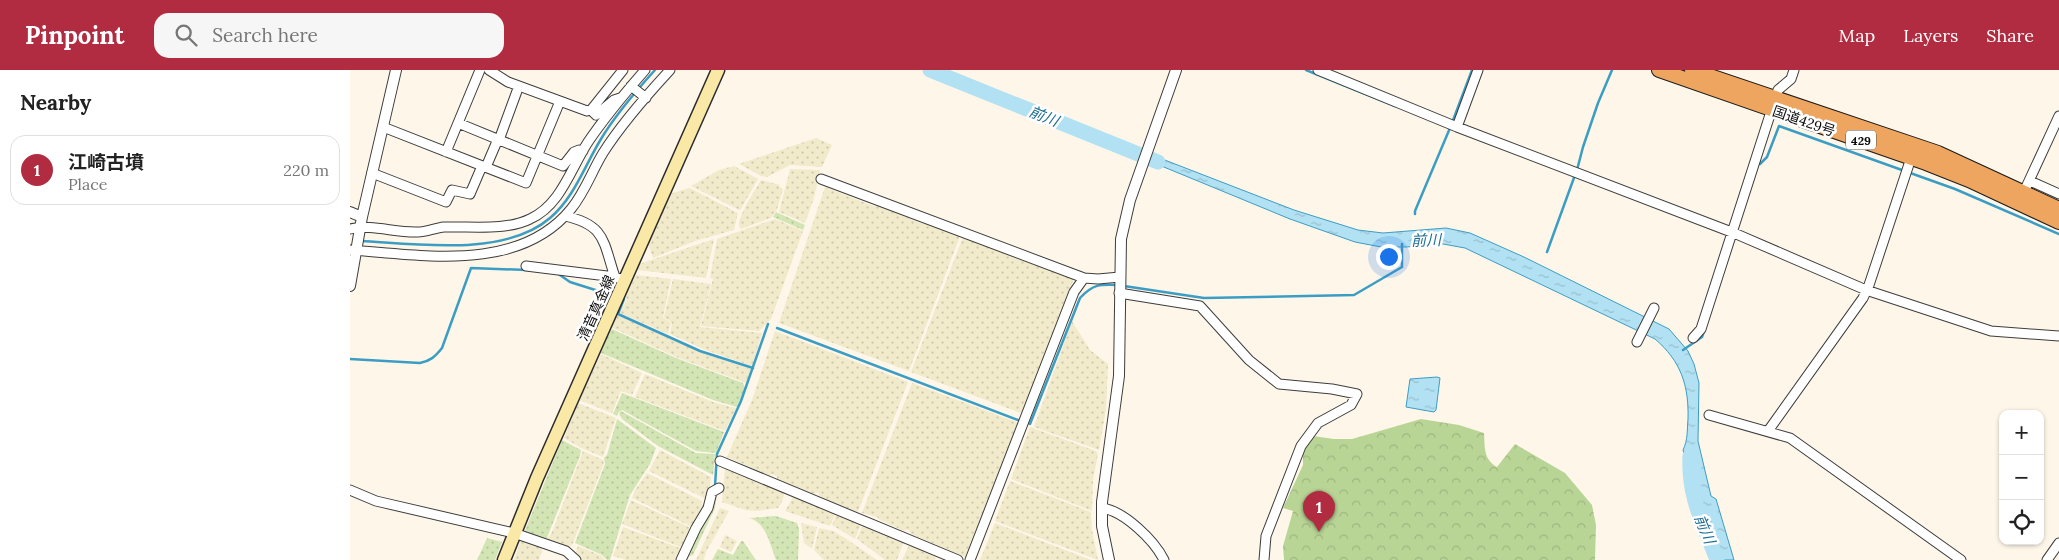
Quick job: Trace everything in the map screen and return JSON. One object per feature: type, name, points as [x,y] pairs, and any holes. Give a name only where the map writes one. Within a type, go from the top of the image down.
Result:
[{"type":"highway","name":"国道429号","points":[[1659,70],[1938,153],[2054,204],[2059,222]]},
{"type":"highway","name":"国道429号","points":[[1692,70],[1773,104],[1908,166],[2024,192]]},
{"type":"main road","name":"清音真金線","points":[[504,560],[620,279],[718,70]]},
{"type":"street","points":[[350,286],[358,227],[396,70]]},
{"type":"street","points":[[446,152],[480,70]]},
{"type":"street","points":[[488,70],[508,82],[587,111],[593,111],[596,115],[614,100],[623,97]]},
{"type":"street","points":[[593,111],[623,70]]},
{"type":"street","points":[[358,227],[418,232],[441,228],[505,226],[518,224],[541,212],[551,203],[567,180],[583,151],[644,70]]},
{"type":"street","points":[[354,248],[447,255],[489,253],[520,246],[533,240],[548,231],[565,216],[582,193],[608,146],[644,96],[670,70]]},
{"type":"street","points":[[1109,560],[1102,526],[1102,490],[1119,376],[1120,254],[1123,229],[1176,70]]},
{"type":"street","points":[[1318,70],[1331,72],[1453,125],[1734,233],[1866,290],[1991,331],[2059,336]]},
{"type":"street","points":[[1453,125],[1478,70]]},
{"type":"street","points":[[1693,338],[1701,329],[1734,233],[1778,90],[1791,79],[1794,70]]},
{"type":"street","points":[[633,87],[644,96]]},
{"type":"street","points":[[372,172],[446,202],[452,190],[470,194],[498,139],[517,91]]},
{"type":"street","points":[[383,127],[526,183],[558,106]]},
{"type":"street","points":[[2024,192],[2059,116]]},
{"type":"street","points":[[458,123],[563,166],[574,152],[583,151]]},
{"type":"street","points":[[1768,431],[1863,298],[1908,166]]},
{"type":"street","points":[[821,179],[1084,278],[1098,279],[1200,306],[1249,360],[1279,384],[1332,389],[1357,394],[1351,405],[1318,423],[1301,446],[1266,538],[1264,560]]},
{"type":"street","points":[[350,212],[358,227]]},
{"type":"street","points":[[565,216],[587,222],[600,233],[620,279]]},
{"type":"street","points":[[526,266],[620,279]]},
{"type":"street","points":[[970,560],[1074,292],[1084,278]]},
{"type":"street","points":[[1638,342],[1654,309]]},
{"type":"street","points":[[1709,415],[1790,438],[1961,560]]},
{"type":"street","points":[[720,461],[958,560]]},
{"type":"street","points":[[681,560],[716,489]]},
{"type":"street","points":[[350,490],[376,501],[514,533],[566,551],[576,560]]},
{"type":"street","points":[[1102,508],[1113,509],[1153,541],[1164,560]]},
{"type":"street","points":[[2047,560],[2059,543]]},
{"type":"shaded area","points":[[816,138],[832,145],[822,167],[790,165],[767,177],[761,176],[739,164]]},
{"type":"shaded area","points":[[734,166],[758,179],[739,210],[691,186],[719,170]]},
{"type":"shaded area","points":[[790,169],[820,170],[814,198],[805,223],[779,212]]},
{"type":"shaded area","points":[[761,180],[780,185],[779,187],[783,189],[777,210],[771,218],[741,229],[739,221]]},
{"type":"shaded area","points":[[825,187],[960,236],[909,371],[779,323]]},
{"type":"shaded area","points":[[690,188],[738,213],[734,230],[695,241],[653,258],[648,243],[669,194]]},
{"type":"shaded area","points":[[775,219],[803,231],[771,319],[759,331],[701,326],[713,279],[710,278],[717,239]]},
{"type":"shaded area","points":[[963,237],[1074,278],[1024,411],[1021,413],[911,372]]},
{"type":"shaded area","points":[[714,239],[706,278],[637,270],[639,264]]},
{"type":"shaded area","points":[[636,275],[671,279],[663,317],[671,323],[668,334],[620,313],[627,299],[625,297]]},
{"type":"shaded area","points":[[673,279],[711,284],[700,327],[762,333],[752,366],[703,349],[670,334],[672,323],[664,317]]},
{"type":"shaded area","points":[[617,315],[700,352],[751,369],[746,383],[676,357],[611,327]]},
{"type":"shaded area","points":[[1072,321],[1090,350],[1108,364],[1106,409],[1099,450],[1034,427]]},
{"type":"shaded area","points":[[775,331],[908,382],[858,512],[820,498],[818,492],[814,494],[777,479],[777,476],[771,474],[770,476],[727,457],[752,400]]},
{"type":"shaded area","points":[[601,354],[642,373],[632,395],[621,391],[612,413],[579,400]]},
{"type":"shaded area","points":[[645,374],[713,402],[736,408],[725,431],[635,397]]},
{"type":"shaded area","points":[[912,383],[1019,423],[967,558],[911,534],[908,529],[904,531],[877,517],[862,513]]},
{"type":"shaded area","points":[[578,403],[616,418],[603,457],[581,448],[564,438]]},
{"type":"shaded area","points":[[1030,427],[1096,451],[1098,454],[1093,480],[1092,511],[1011,479]]},
{"type":"shaded area","points":[[660,450],[711,477],[708,500],[649,471]]},
{"type":"shaded area","points":[[583,451],[603,460],[604,463],[573,543],[571,546],[566,547],[547,540],[552,532]]},
{"type":"shaded area","points":[[725,467],[785,492],[778,508],[757,511],[745,510],[722,502]]},
{"type":"shaded area","points":[[647,473],[702,501],[701,504],[704,506],[692,527],[632,498],[635,490]]},
{"type":"shaded area","points":[[1010,481],[1091,512],[1092,530],[1098,560],[995,521]]},
{"type":"shaded area","points":[[795,494],[836,512],[830,526],[785,511]]},
{"type":"shaded area","points":[[631,500],[689,527],[690,531],[683,548],[622,524]]},
{"type":"shaded area","points":[[720,508],[729,511],[706,552],[704,560],[696,560]]},
{"type":"shaded area","points":[[837,513],[861,524],[855,539],[832,525]]},
{"type":"shaded area","points":[[801,523],[817,527],[812,549],[804,543]]},
{"type":"shaded area","points":[[995,523],[1091,560],[980,560]]},
{"type":"shaded area","points":[[863,524],[904,541],[897,560],[885,560],[857,539]]},
{"type":"shaded area","points":[[623,527],[680,548],[682,552],[677,560],[626,560],[613,556]]},
{"type":"shaded area","points":[[819,528],[833,531],[877,560],[824,560],[814,550]]},
{"type":"shaded area","points":[[725,535],[737,541],[731,552],[720,547]]},
{"type":"shaded area","points":[[521,540],[541,546],[542,551],[539,560],[514,560]]},
{"type":"shaded area","points":[[909,545],[936,557],[935,560],[902,560]]},
{"type":"shaded area","points":[[578,546],[602,556],[605,560],[580,560],[575,554]]},
{"type":"green space","points":[[776,212],[805,225],[803,230],[773,217]]},
{"type":"green space","points":[[612,329],[676,358],[743,383],[745,388],[737,407],[713,400],[601,353],[606,337]]},
{"type":"green space","points":[[622,393],[724,432],[716,453],[696,451],[622,410],[617,416],[613,414]]},
{"type":"green space","points":[[621,411],[696,453],[715,454],[713,475],[658,446],[622,419],[619,414]]},
{"type":"green space","points":[[617,419],[656,448],[650,464],[630,495],[610,560],[607,560],[602,555],[575,543],[605,464],[604,458],[607,455]]},
{"type":"green space","points":[[1421,419],[1459,425],[1484,433],[1487,456],[1492,464],[1497,467],[1515,444],[1565,473],[1592,505],[1596,525],[1595,560],[1284,560],[1283,546],[1293,511],[1283,508],[1303,465],[1303,450],[1313,436],[1352,439]]},
{"type":"green space","points":[[562,440],[581,450],[546,540],[524,533]]},
{"type":"green space","points":[[717,494],[715,508],[693,555],[688,557],[698,534],[714,507]]},
{"type":"green space","points":[[776,516],[797,523],[799,529],[798,560],[776,560],[760,524],[749,518]]},
{"type":"green space","points":[[487,538],[502,542],[495,560],[477,560]]},
{"type":"green space","points":[[741,541],[743,541],[756,560],[712,560],[718,549],[733,555]]},
{"type":"water","points":[[1144,152],[1294,210],[1358,230],[1383,233],[1446,228],[1470,233],[1524,257],[1669,329],[1688,351],[1694,364],[1699,383],[1698,441],[1711,496],[1716,499],[1734,560],[1717,560],[1683,450],[1687,439],[1688,419],[1685,385],[1677,365],[1664,347],[1655,339],[1465,248],[1443,244],[1381,247],[1355,242],[1290,219],[1142,158]]},
{"type":"water","points":[[1440,378],[1436,410],[1434,412],[1406,407],[1410,379]]},
{"type":"waterway","points":[[361,241],[459,245],[485,243],[509,238],[531,230],[550,218],[566,201],[607,130],[626,103],[655,70]]},
{"type":"waterway","name":"前川","points":[[930,70],[1158,162]]},
{"type":"waterway","points":[[1306,70],[1395,106]]},
{"type":"waterway","points":[[1452,123],[1472,70]]},
{"type":"waterway","points":[[1577,170],[1598,103],[1612,70]]},
{"type":"waterway","points":[[1757,164],[1760,164],[1767,157],[1779,126],[1955,189],[2059,234]]},
{"type":"waterway","points":[[1415,214],[1450,128]]},
{"type":"waterway","points":[[1547,252],[1575,175]]},
{"type":"waterway","points":[[1124,286],[1204,298],[1354,295],[1402,267],[1402,244]]},
{"type":"waterway","points":[[350,359],[420,363],[430,360],[442,348],[471,268],[527,270]]},
{"type":"waterway","points":[[557,273],[570,282],[608,294]]},
{"type":"waterway","points":[[1028,423],[1030,424],[1080,298],[1093,287],[1118,285]]},
{"type":"waterway","points":[[624,299],[618,314],[700,351],[753,368]]},
{"type":"waterway","points":[[715,486],[717,454],[741,401],[768,324]]},
{"type":"waterway","points":[[777,328],[1018,420]]},
{"type":"waterway","points":[[1683,350],[1702,337],[1704,331]]},
{"type":"waterway","name":"前川","points":[[1690,456],[1691,484],[1694,497],[1717,560]]},
{"type":"waterway","points":[[712,508],[715,497]]},
{"type":"place","name":"江崎古墳","points":[[1319,532]]}]
